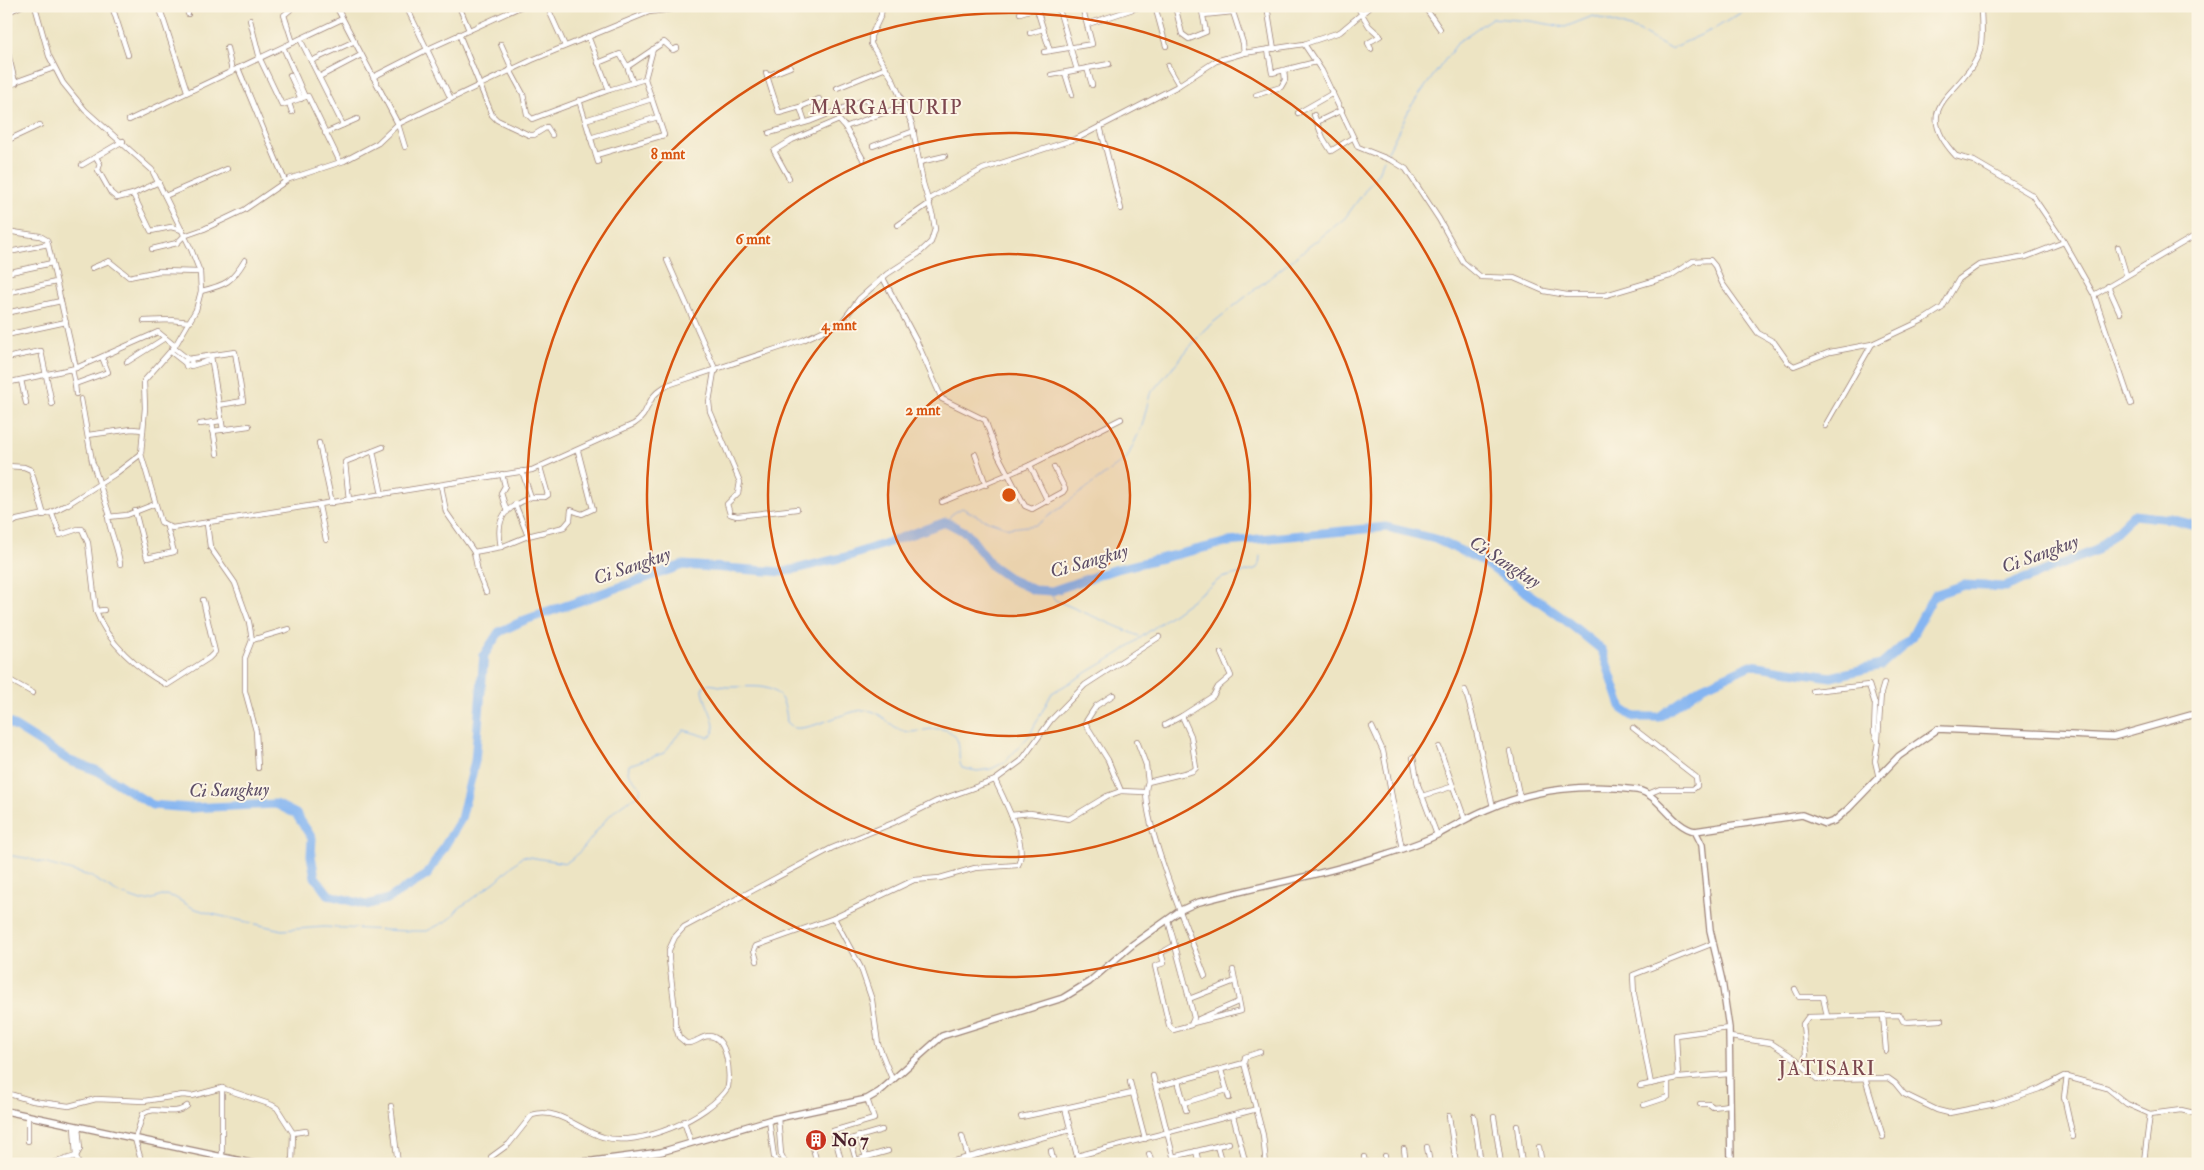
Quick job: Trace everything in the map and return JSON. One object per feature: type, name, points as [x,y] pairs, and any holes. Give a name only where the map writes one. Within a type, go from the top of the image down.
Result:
[{"type":"street","points":[[6,13],[21,6]]},
{"type":"street","points":[[36,6],[54,68],[67,89],[85,110],[146,162],[166,196],[200,272],[201,291],[196,310],[190,322],[173,349],[144,381],[141,454],[161,522],[167,527],[174,552],[147,558],[135,511]]},
{"type":"street","points":[[112,6],[128,55]]},
{"type":"street","points":[[159,6],[188,92]]},
{"type":"street","points":[[187,6],[188,14]]},
{"type":"street","points":[[288,6],[290,10],[284,15],[294,43]]},
{"type":"street","points":[[336,6],[398,124],[405,147]]},
{"type":"street","points":[[406,6],[451,99]]},
{"type":"street","points":[[459,6],[469,30]]},
{"type":"street","points":[[373,77],[459,34],[522,6]]},
{"type":"street","points":[[547,6],[565,46]]},
{"type":"street","points":[[647,6],[649,12]]},
{"type":"street","points":[[152,249],[177,242],[184,236],[204,229],[244,210],[285,181],[340,162],[383,140],[398,124],[511,70],[588,36],[649,12],[698,6]]},
{"type":"street","points":[[167,527],[207,524],[319,506],[522,471],[540,466],[578,451],[640,420],[651,397],[659,390],[687,378],[714,373],[803,340],[842,322],[859,298],[931,242],[935,229],[923,182],[914,131],[905,105],[886,68],[874,51],[870,40],[881,15],[882,6]]},
{"type":"street","points":[[1058,6],[1072,47],[1077,70]]},
{"type":"street","points":[[1044,52],[1092,44],[1082,6]]},
{"type":"street","points":[[1088,24],[1142,6]]},
{"type":"street","points":[[1154,6],[1166,46]]},
{"type":"street","points":[[1176,6],[1182,34],[1187,38],[1206,32],[1201,6]]},
{"type":"street","points":[[1268,6],[1274,49]]},
{"type":"street","points":[[1357,6],[1362,15],[1380,36],[1368,43],[1371,49]]},
{"type":"street","points":[[898,225],[929,201],[983,169],[1071,140],[1178,85],[1213,62],[1244,54],[1304,44],[1343,31],[1372,6]]},
{"type":"street","points":[[1424,6],[1440,29]]},
{"type":"street","points":[[1981,6],[1978,54],[1942,101],[1937,116],[1941,132],[1953,152],[1960,157],[1974,161],[2029,192],[2064,242],[2094,294],[2131,404]]},
{"type":"street","points":[[1020,13],[1036,7],[1050,51]]},
{"type":"street","points":[[1203,15],[1233,12],[1243,42],[1244,54]]},
{"type":"street","points":[[129,120],[232,70],[284,49],[300,39],[342,19]]},
{"type":"street","points":[[250,20],[260,59],[282,105],[308,96],[340,162]]},
{"type":"street","points":[[1030,33],[1043,29]]},
{"type":"street","points":[[459,34],[492,115],[497,120],[529,135],[534,135],[545,128],[552,134]]},
{"type":"street","points":[[588,36],[609,90]]},
{"type":"street","points":[[300,39],[343,125]]},
{"type":"street","points":[[311,61],[355,41]]},
{"type":"street","points":[[627,66],[664,42],[673,50],[677,48]]},
{"type":"street","points":[[6,44],[13,80],[16,82]]},
{"type":"street","points":[[501,44],[523,94],[527,114],[532,119],[578,100],[646,79]]},
{"type":"street","points":[[1304,44],[1342,110],[1352,138],[1358,147],[1393,161],[1409,173],[1439,219],[1463,262],[1481,277],[1514,278],[1544,291],[1566,295],[1606,295],[1670,276],[1688,263],[1706,260],[1715,266],[1722,283],[1758,333],[1774,342],[1791,365],[1796,366],[1830,352],[1872,344],[1937,312],[1948,303],[1960,279],[1973,268],[1987,263],[2026,257],[2064,242]]},
{"type":"street","points":[[227,48],[232,70]]},
{"type":"street","points":[[596,155],[663,136],[664,132],[646,79],[653,48]]},
{"type":"street","points":[[284,49],[303,98]]},
{"type":"street","points":[[1268,50],[1271,72],[1316,62]]},
{"type":"street","points":[[598,62],[620,54],[633,83]]},
{"type":"street","points":[[319,77],[361,55]]},
{"type":"street","points":[[1051,75],[1109,64]]},
{"type":"street","points":[[1168,66],[1178,85]]},
{"type":"street","points":[[790,67],[767,75],[779,113],[819,99]]},
{"type":"street","points":[[6,86],[54,68]]},
{"type":"street","points":[[238,68],[285,181]]},
{"type":"street","points":[[836,88],[886,68]]},
{"type":"street","points":[[1088,68],[1092,85]]},
{"type":"street","points":[[1256,95],[1281,87],[1286,80],[1284,70]]},
{"type":"street","points":[[1065,73],[1072,95]]},
{"type":"street","points":[[290,75],[303,98]]},
{"type":"street","points":[[1298,113],[1333,93]]},
{"type":"street","points":[[585,120],[652,99]]},
{"type":"street","points":[[769,133],[805,122],[866,99],[873,116]]},
{"type":"street","points":[[578,100],[598,162]]},
{"type":"street","points":[[289,103],[292,112]]},
{"type":"street","points":[[845,127],[905,105]]},
{"type":"street","points":[[800,107],[805,122]]},
{"type":"street","points":[[1317,122],[1342,110]]},
{"type":"street","points":[[1314,115],[1323,138],[1331,151],[1352,138]]},
{"type":"street","points":[[590,138],[658,117]]},
{"type":"street","points":[[325,133],[357,119]]},
{"type":"street","points":[[789,178],[774,152],[792,140],[839,120],[845,127],[863,160]]},
{"type":"street","points":[[6,141],[40,125]]},
{"type":"street","points":[[1100,126],[1121,209]]},
{"type":"street","points":[[873,146],[914,131]]},
{"type":"street","points":[[82,165],[122,141]]},
{"type":"street","points":[[920,162],[945,156]]},
{"type":"street","points":[[96,157],[100,164],[98,170],[113,196],[117,198],[133,194],[159,182]]},
{"type":"street","points":[[166,196],[227,169]]},
{"type":"street","points":[[133,194],[151,231],[171,226],[182,230]]},
{"type":"street","points":[[6,231],[40,236],[47,240],[66,322],[74,368],[76,394]]},
{"type":"street","points":[[2094,294],[2198,234]]},
{"type":"street","points":[[14,251],[48,244]]},
{"type":"street","points":[[2118,247],[2126,274]]},
{"type":"street","points":[[201,291],[226,284],[238,273],[245,260]]},
{"type":"street","points":[[667,260],[714,373],[714,382],[709,402],[710,411],[740,482],[738,493],[727,504],[729,513],[742,516],[797,509]]},
{"type":"street","points":[[92,268],[109,261],[129,277],[159,271],[200,272]]},
{"type":"street","points":[[6,273],[52,263]]},
{"type":"street","points":[[883,278],[917,342],[937,392],[948,402],[985,420],[1008,475],[1024,506],[1032,509],[1057,498],[1065,489],[1054,467]]},
{"type":"street","points":[[6,293],[56,282]]},
{"type":"street","points":[[2108,286],[2120,313]]},
{"type":"street","points":[[6,313],[61,301]]},
{"type":"street","points":[[144,321],[171,320],[190,322]]},
{"type":"street","points":[[6,335],[66,322]]},
{"type":"street","points":[[6,383],[74,368],[158,332],[173,349],[188,361],[235,352],[243,401],[219,405]]},
{"type":"street","points":[[127,362],[164,338]]},
{"type":"street","points":[[1825,426],[1872,344]]},
{"type":"street","points":[[6,358],[41,351],[52,404]]},
{"type":"street","points":[[75,384],[108,372],[102,357]]},
{"type":"street","points":[[188,361],[186,366],[191,366],[211,358]]},
{"type":"street","points":[[211,358],[223,430]]},
{"type":"street","points":[[21,380],[26,402]]},
{"type":"street","points":[[81,399],[92,461],[110,516],[108,517],[109,528],[117,548],[120,564]]},
{"type":"street","points":[[942,502],[1030,465],[1121,419]]},
{"type":"street","points":[[200,424],[221,420]]},
{"type":"street","points":[[212,422],[217,454]]},
{"type":"street","points":[[213,431],[249,426]]},
{"type":"street","points":[[88,435],[132,429],[142,430]]},
{"type":"street","points":[[320,443],[332,503]]},
{"type":"street","points":[[350,500],[345,462],[383,447]]},
{"type":"street","points":[[373,451],[382,495]]},
{"type":"street","points":[[474,552],[501,547],[528,536],[564,527],[570,520],[571,510],[582,514],[593,508],[578,451]]},
{"type":"street","points":[[6,526],[17,520],[52,512],[100,484],[141,454]]},
{"type":"street","points":[[975,454],[986,485]]},
{"type":"street","points":[[1030,465],[1048,502]]},
{"type":"street","points":[[6,466],[24,467],[30,470],[44,515]]},
{"type":"street","points":[[501,547],[498,532],[501,518],[515,504],[532,497],[545,497],[548,494],[540,466]]},
{"type":"street","points":[[522,471],[532,497]]},
{"type":"street","points":[[502,474],[504,486],[501,493],[507,512]]},
{"type":"street","points":[[441,485],[446,512],[474,552],[478,572],[486,592]]},
{"type":"street","points":[[110,516],[123,516],[155,504]]},
{"type":"street","points":[[515,504],[528,536]]},
{"type":"street","points":[[319,506],[326,540]]},
{"type":"street","points":[[52,512],[60,535],[82,529],[88,543],[96,611],[102,627],[114,644],[167,684],[209,658],[215,652],[203,600]]},
{"type":"street","points":[[207,524],[213,554],[230,575],[240,593],[249,622],[252,640],[245,658],[245,684],[256,731],[258,768]]},
{"type":"street","points":[[96,611],[104,610]]},
{"type":"street","points":[[252,640],[289,629]]},
{"type":"street","points":[[491,1164],[491,1157],[509,1144],[528,1117],[536,1114],[560,1117],[605,1138],[649,1136],[684,1121],[719,1100],[728,1087],[729,1078],[724,1048],[719,1040],[709,1036],[686,1043],[676,1030],[675,1010],[670,986],[669,950],[675,937],[684,927],[832,848],[893,823],[937,801],[995,780],[1021,762],[1051,720],[1084,685],[1159,637]]},
{"type":"street","points":[[1165,725],[1213,696],[1218,687],[1231,676],[1221,653]]},
{"type":"street","points":[[6,678],[33,693]]},
{"type":"street","points":[[1879,778],[1875,761],[1884,683]]},
{"type":"street","points":[[1813,691],[1869,685],[1875,704],[1874,732],[1878,739]]},
{"type":"street","points":[[1465,690],[1480,740],[1482,759],[1493,807]]},
{"type":"street","points":[[1113,695],[1096,706],[1085,723],[1108,760],[1121,791]]},
{"type":"street","points":[[546,1164],[644,1155],[769,1120],[867,1099],[942,1036],[1063,998],[1089,982],[1132,944],[1180,910],[1211,899],[1303,878],[1402,849],[1437,835],[1493,807],[1520,798],[1551,790],[1586,787],[1639,790],[1648,794],[1686,828],[1695,831],[1802,815],[1821,824],[1828,824],[1842,816],[1899,756],[1938,729],[2113,737],[2198,713]]},
{"type":"street","points":[[1148,782],[1196,770],[1191,736],[1182,716]]},
{"type":"street","points":[[1372,727],[1383,751],[1402,849]]},
{"type":"street","points":[[1634,728],[1696,777],[1697,786],[1693,789],[1660,789],[1648,794]]},
{"type":"street","points":[[1137,741],[1146,765],[1148,782],[1145,792],[1155,843],[1205,976]]},
{"type":"street","points":[[1439,748],[1465,820]]},
{"type":"street","points":[[1510,751],[1520,798]]},
{"type":"street","points":[[1412,757],[1422,796],[1437,835]]},
{"type":"street","points":[[758,962],[754,950],[756,946],[834,918],[914,880],[940,878],[975,868],[1018,865],[1020,860],[1020,844],[995,780]]},
{"type":"street","points":[[1422,796],[1452,787]]},
{"type":"street","points":[[1010,815],[1030,813],[1070,819],[1107,796],[1121,791],[1145,792]]},
{"type":"street","points":[[1695,831],[1702,845],[1707,911],[1730,1037],[1728,1074],[1730,1164]]},
{"type":"street","points":[[834,918],[861,968],[872,1000],[878,1044],[892,1079]]},
{"type":"street","points":[[1168,920],[1189,999],[1193,1022]]},
{"type":"street","points":[[1651,1084],[1634,994],[1633,975],[1714,943]]},
{"type":"street","points":[[1175,945],[1162,953],[1164,962],[1155,966],[1161,996],[1171,1029],[1193,1022],[1241,1012],[1233,970]]},
{"type":"street","points":[[1189,999],[1235,981]]},
{"type":"street","points":[[1795,989],[1798,997],[1823,997],[1827,1016]]},
{"type":"street","points":[[1193,1022],[1238,1002]]},
{"type":"street","points":[[1884,1015],[1886,1051]]},
{"type":"street","points":[[1802,1065],[1806,1055],[1803,1039],[1804,1020],[1808,1017],[1884,1015],[1901,1016],[1902,1021],[1906,1022],[1941,1020]]},
{"type":"street","points":[[1678,1078],[1676,1035],[1729,1028]]},
{"type":"street","points":[[1730,1037],[1767,1042],[1802,1065],[1817,1079],[1888,1078],[1895,1082],[1904,1094],[1945,1113],[1968,1112],[1996,1104],[2039,1089],[2058,1077],[2067,1076],[2108,1088],[2127,1104],[2150,1114],[2181,1110],[2198,1114]]},
{"type":"street","points":[[1260,1052],[1245,1057],[1244,1063],[1264,1135],[1266,1164]]},
{"type":"street","points":[[1156,1087],[1244,1063]]},
{"type":"street","points":[[1221,1070],[1229,1098]]},
{"type":"street","points":[[1640,1086],[1678,1078],[1728,1074]]},
{"type":"street","points":[[1153,1076],[1175,1164]]},
{"type":"street","points":[[2067,1076],[2064,1096],[2073,1137]]},
{"type":"street","points":[[1865,1078],[1883,1137]]},
{"type":"street","points":[[1644,1105],[1667,1098],[1670,1092],[1668,1080]]},
{"type":"street","points":[[1178,1081],[1186,1110]]},
{"type":"street","points":[[1130,1082],[1145,1138]]},
{"type":"street","points":[[6,1093],[33,1101],[69,1106],[96,1099],[144,1101],[182,1095],[192,1096],[222,1088],[277,1108],[293,1133],[292,1164]]},
{"type":"street","points":[[222,1088],[222,1158]]},
{"type":"street","points":[[1184,1103],[1227,1090]]},
{"type":"street","points":[[1020,1117],[1132,1093]]},
{"type":"street","points":[[842,1164],[833,1131],[874,1119],[867,1099]]},
{"type":"street","points":[[1700,1104],[1710,1104],[1713,1107],[1730,1105]]},
{"type":"street","points":[[142,1164],[135,1139],[140,1119],[146,1112],[179,1112],[187,1106]]},
{"type":"street","points":[[391,1106],[398,1164]]},
{"type":"street","points":[[1065,1108],[1079,1164]]},
{"type":"street","points":[[1077,1156],[1257,1109]]},
{"type":"street","points":[[6,1111],[255,1164]]},
{"type":"street","points":[[2144,1161],[2150,1114]]},
{"type":"street","points":[[1233,1116],[1246,1164]]},
{"type":"street","points":[[1449,1116],[1456,1164]]},
{"type":"street","points":[[1474,1116],[1481,1164]]},
{"type":"street","points":[[28,1117],[28,1141]]},
{"type":"street","points":[[1494,1117],[1501,1164]]},
{"type":"street","points":[[778,1118],[781,1154],[786,1164]]},
{"type":"street","points":[[769,1120],[774,1156],[776,1161],[782,1164]]},
{"type":"street","points":[[684,1121],[691,1143]]},
{"type":"street","points":[[1516,1126],[1522,1164]]},
{"type":"street","points":[[20,1128],[27,1127]]},
{"type":"street","points":[[54,1163],[76,1156],[80,1149],[76,1127]]},
{"type":"street","points":[[837,1143],[882,1130]]},
{"type":"street","points":[[943,1164],[1070,1130]]},
{"type":"street","points":[[293,1133],[306,1132]]},
{"type":"street","points":[[859,1136],[866,1158]]},
{"type":"street","points":[[962,1136],[970,1164]]},
{"type":"street","points":[[811,1139],[817,1164]]},
{"type":"street","points":[[850,1139],[856,1160],[888,1151]]},
{"type":"street","points":[[1173,1157],[1229,1143]]},
{"type":"street","points":[[1217,1146],[1222,1164]]},
{"type":"street","points":[[1427,1147],[1430,1164]]},
{"type":"street","points":[[1539,1147],[1542,1164]]},
{"type":"street","points":[[1404,1150],[1406,1164]]},
{"type":"street","points":[[1040,1164],[1054,1162],[1050,1151]]},
{"type":"street","points":[[1196,1151],[1199,1164]]},
{"type":"street","points":[[1149,1154],[1150,1163]]},
{"type":"street","points":[[644,1155],[645,1164]]},
{"type":"street","points":[[76,1156],[78,1164]]},
{"type":"street","points":[[1385,1156],[1386,1164]]},
{"type":"street","points":[[1364,1158],[1365,1164]]},
{"type":"waterway","points":[[1386,155],[1411,106],[1459,41],[1492,18],[1530,21],[1565,27],[1593,16],[1639,31],[1670,49],[1714,29],[1752,6]]},
{"type":"waterway","points":[[946,522],[952,514],[962,508],[983,519],[1009,528],[1037,525],[1127,458],[1142,426],[1150,394],[1205,329],[1345,218],[1378,173],[1384,159]]},
{"type":"waterway","name":"Ci Sangkuy","points":[[6,721],[70,761],[98,771],[152,805],[190,808],[276,804],[296,814],[312,838],[311,856],[315,877],[329,895],[366,905],[388,899],[427,875],[461,819],[475,761],[484,655],[499,632],[525,620],[683,565],[783,572],[849,556],[946,522],[967,533],[992,566],[1012,580],[1034,590],[1052,591],[1113,570],[1228,542],[1386,527],[1435,539],[1481,560],[1564,619],[1602,650],[1622,709],[1634,717],[1659,717],[1702,687],[1751,665],[1831,677],[1881,665],[1911,638],[1934,595],[1964,585],[2005,587],[2097,550],[2133,515],[2171,519],[2198,526]]},
{"type":"waterway","points":[[6,855],[26,858],[90,876],[118,893],[141,901],[165,895],[174,897],[193,908],[212,914],[282,930],[324,927],[427,931],[450,919],[458,909],[496,881],[523,856],[566,863],[585,846],[607,818],[626,802],[639,795],[641,788],[628,773],[629,765],[664,753],[684,730],[708,737],[713,734],[712,716],[703,692],[703,686],[705,685],[760,687],[776,692],[785,708],[787,722],[794,728],[810,726],[856,711],[865,710],[877,713],[897,729],[903,731],[944,729],[957,739],[959,760],[962,768],[977,771],[991,769],[1005,762],[1029,736],[1052,693],[1120,653],[1221,578],[1255,570],[1259,565],[1260,556]]},
{"type":"waterway","points":[[1047,591],[1055,600],[1139,636]]},
{"type":"place","name":"No 7","points":[[816,1140]]},
{"type":"district","name":"MARGAHURIP","points":[[886,107]]},
{"type":"district","name":"JATISARI","points":[[1827,1068]]}]
